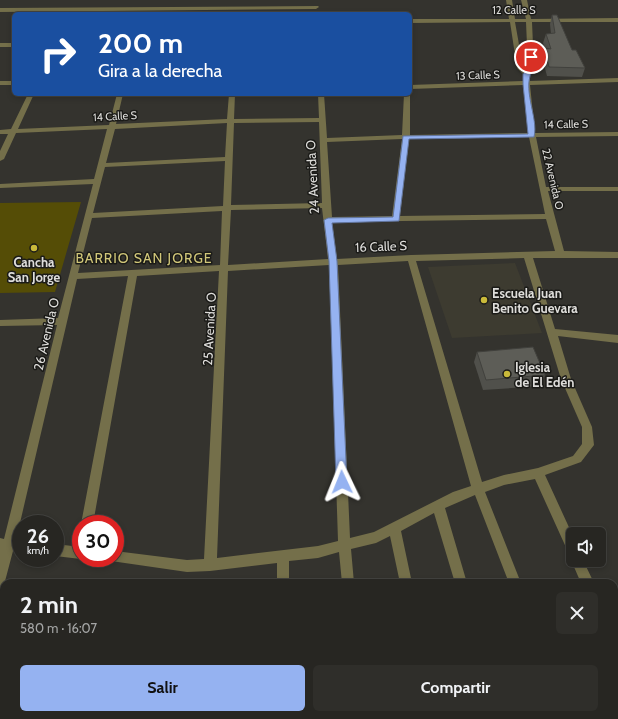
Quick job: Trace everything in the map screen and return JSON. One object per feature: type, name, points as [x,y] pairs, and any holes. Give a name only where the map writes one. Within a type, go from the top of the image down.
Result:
[{"type":"street","points":[[147,11],[150,0]]},
{"type":"street","points":[[238,11],[240,0]]},
{"type":"street","points":[[316,0],[317,12]]},
{"type":"street","points":[[508,0],[513,20],[520,68],[526,74],[531,68],[529,21],[524,0]]},
{"type":"street","points":[[0,10],[71,9],[238,11],[316,7]]},
{"type":"street","name":"12 Calle S","points":[[412,21],[618,20]]},
{"type":"street","points":[[514,34],[530,35]]},
{"type":"street","points":[[0,45],[12,45]]},
{"type":"street","name":"22 Avenida O","points":[[526,74],[532,136],[560,254]]},
{"type":"street","name":"13 Calle S","points":[[412,87],[618,80]]},
{"type":"street","points":[[0,83],[12,83]]},
{"type":"street","points":[[0,158],[30,96]]},
{"type":"street","name":"26 Avenida O","points":[[0,579],[10,545],[73,276],[120,96]]},
{"type":"street","name":"25 Avenida O","points":[[210,565],[232,96]]},
{"type":"street","name":"24 Avenida O","points":[[321,96],[326,205],[333,261],[344,545],[348,579]]},
{"type":"street","points":[[396,219],[406,137],[407,96]]},
{"type":"street","name":"14 Calle S","points":[[0,132],[231,121],[322,120]]},
{"type":"street","name":"14 Calle S","points":[[323,140],[406,137],[618,134]]},
{"type":"street","points":[[102,164],[230,159]]},
{"type":"street","points":[[0,186],[98,182]]},
{"type":"street","points":[[544,189],[618,190]]},
{"type":"street","points":[[89,216],[226,208],[326,205]]},
{"type":"street","points":[[328,220],[550,216]]},
{"type":"street","name":"16 Calle S","points":[[73,276],[225,269],[333,261],[560,254],[618,255]]},
{"type":"street","points":[[124,559],[187,566],[210,565],[318,552],[376,537],[457,496],[504,480],[538,473],[578,460],[588,445],[587,427],[566,379],[528,256]]},
{"type":"street","points":[[411,258],[478,489],[514,579]]},
{"type":"street","points":[[88,515],[133,274]]},
{"type":"street","points":[[0,323],[63,320]]},
{"type":"street","points":[[551,332],[618,339]]},
{"type":"street","points":[[538,473],[566,535]]},
{"type":"street","points":[[438,506],[460,579]]},
{"type":"street","points":[[394,528],[405,579]]},
{"type":"street","points":[[282,579],[283,556]]},
{"type":"street","points":[[581,567],[586,579]]},
{"type":"shaded area","name":"Cancha San Jorge","points":[[81,202],[55,292],[0,293],[0,203]]},
{"type":"shaded area","name":"Escuela Juan Benito Guevara","points":[[515,263],[542,333],[452,338],[428,267]]},
{"type":"building","points":[[552,15],[557,15],[572,50],[576,50],[585,68],[549,67],[544,48],[551,49],[546,34],[555,33]]},
{"type":"building","points":[[533,347],[545,375],[486,380],[477,352]]},
{"type":"place","name":"Cancha San Jorge","points":[[34,248]]},
{"type":"place","name":"Escuela Juan Benito Guevara","points":[[484,300]]},
{"type":"place","name":"Iglesia de El Edén","points":[[507,374]]},
{"type":"district","name":"BARRIO SAN JORGE","points":[[144,258]]},
{"type":"route","points":[[342,482],[333,261],[328,220],[396,219],[406,137],[532,136],[526,84],[526,74],[531,68],[531,57]]}]
